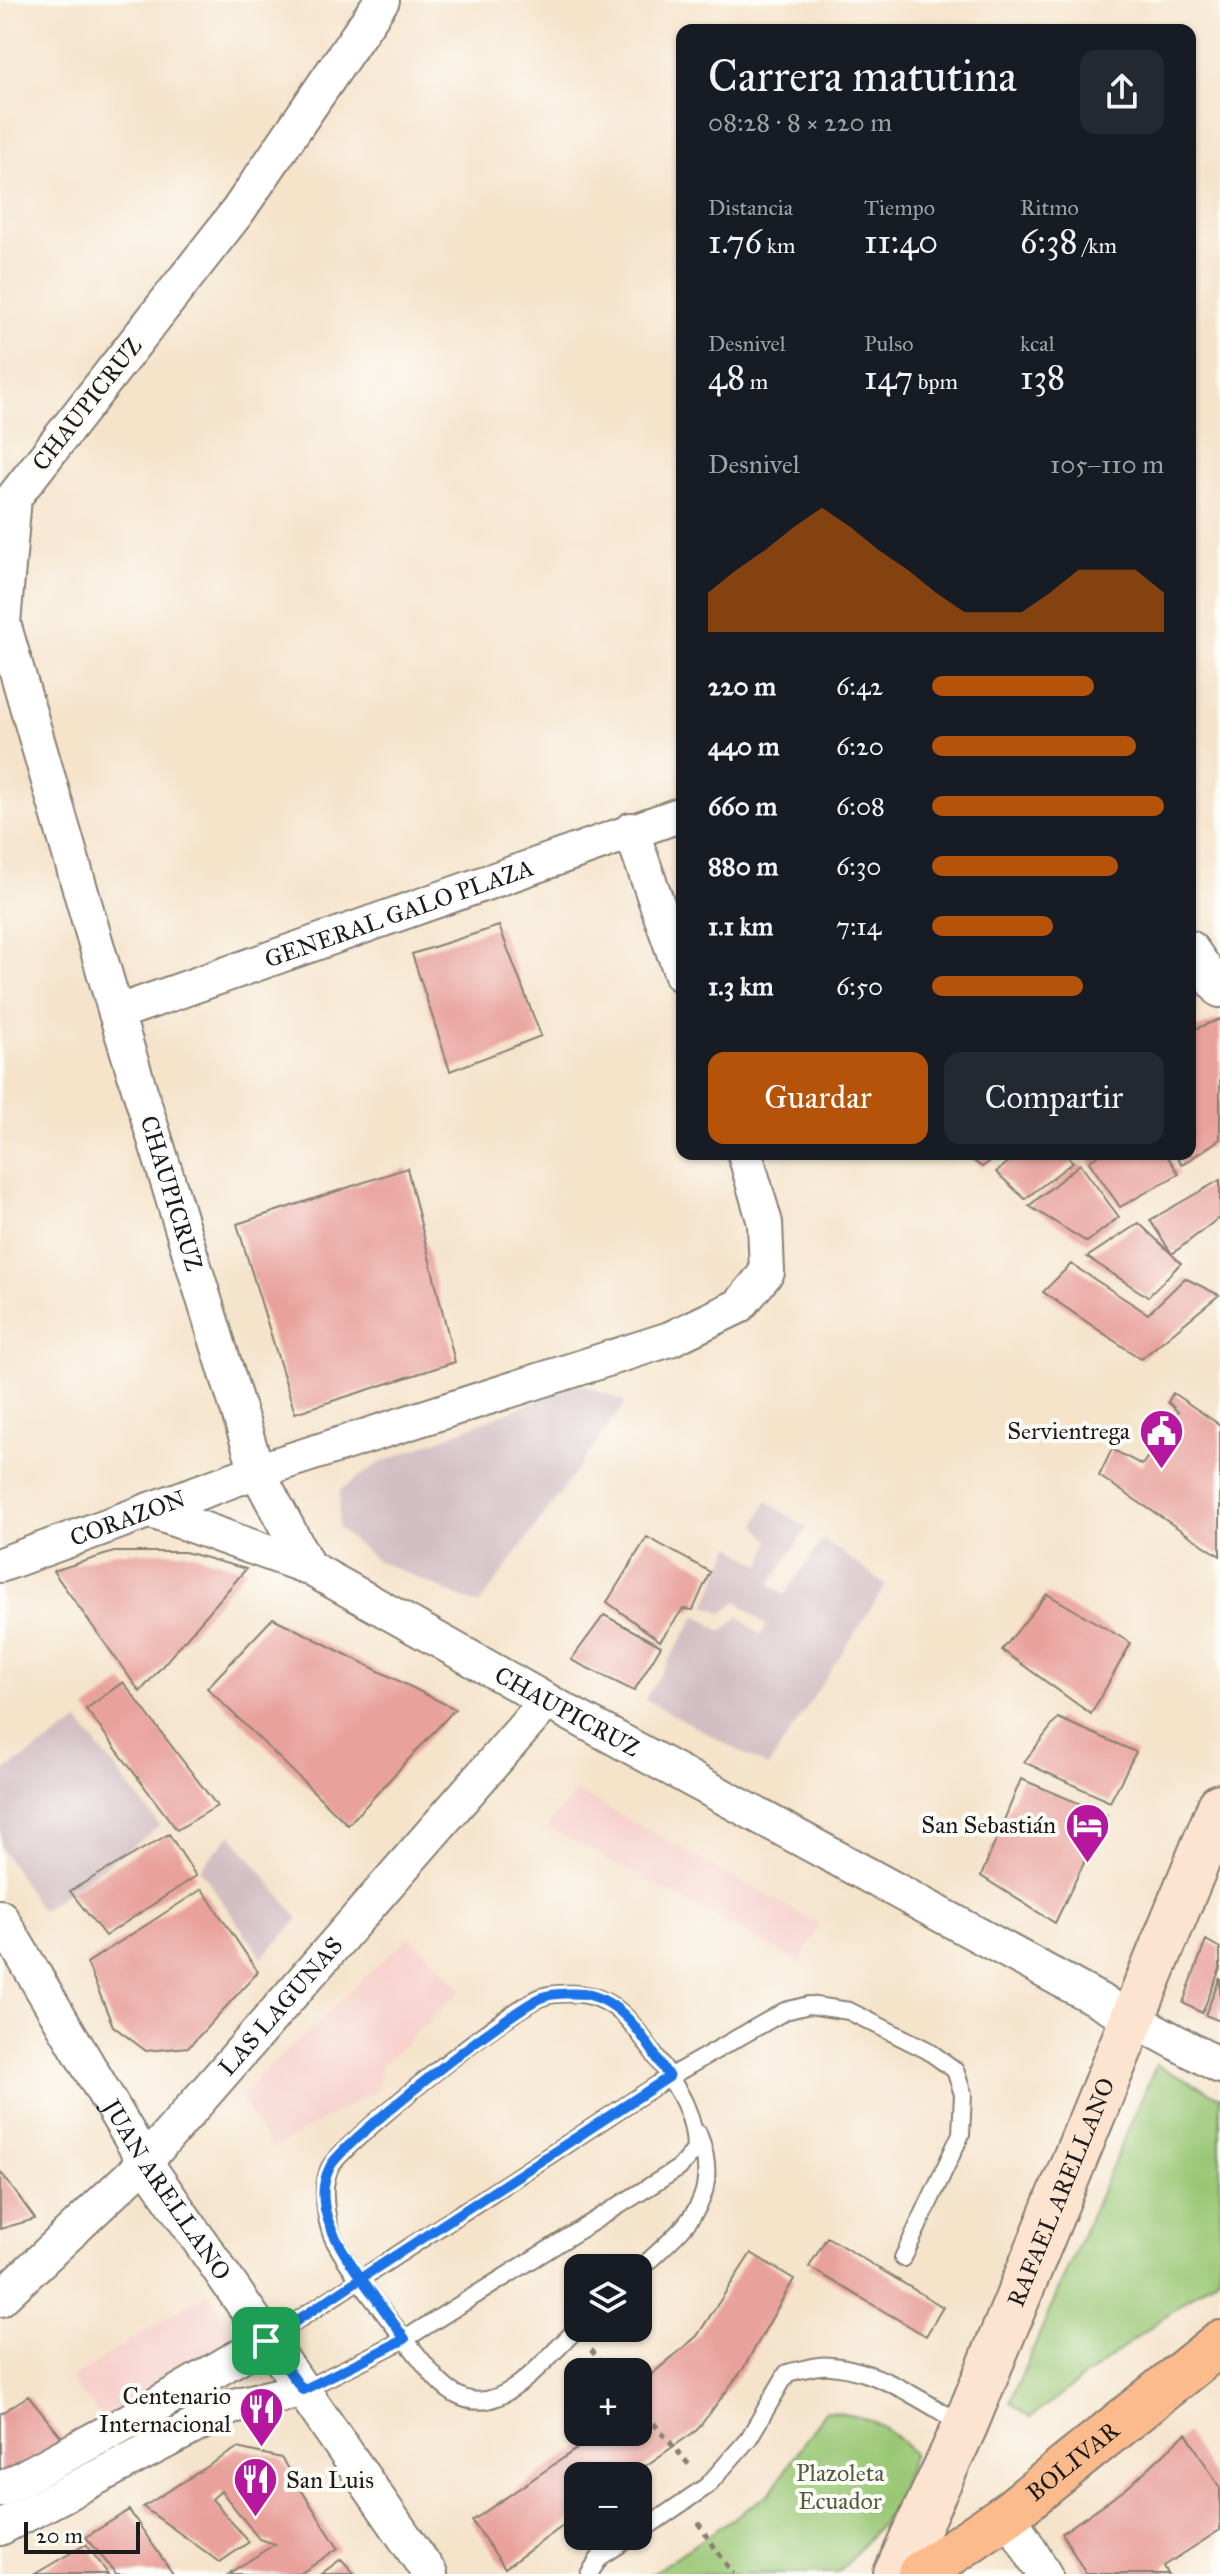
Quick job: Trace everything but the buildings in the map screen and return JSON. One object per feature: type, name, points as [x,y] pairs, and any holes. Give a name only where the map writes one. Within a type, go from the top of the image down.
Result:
[{"type":"main road","name":"RAFAEL ARELLANO","points":[[896,2574],[965,2426],[1220,1806]]},
{"type":"main road","name":"BOLIVAR","points":[[920,2574],[1008,2514],[1220,2343]]},
{"type":"street","name":"CHAUPICRUZ","points":[[382,0],[238,211],[14,497],[2,624],[116,1013],[257,1471],[308,1567],[547,1701],[1220,2066]]},
{"type":"street","name":"GENERAL GALO PLAZA","points":[[116,1013],[676,816]]},
{"type":"street","points":[[631,830],[676,958]]},
{"type":"street","points":[[1196,956],[1220,990]]},
{"type":"street","name":"CORAZON","points":[[0,1565],[257,1471],[670,1339],[739,1306],[767,1272],[765,1223],[747,1160]]},
{"type":"street","points":[[149,1510],[308,1567]]},
{"type":"street","name":"LAS LAGUNAS","points":[[0,2299],[145,2162],[547,1701]]},
{"type":"street","name":"JUAN ARELLANO","points":[[0,1917],[145,2162],[430,2574]]},
{"type":"street","points":[[0,2490],[266,2341]]},
{"type":"street","points":[[0,2528],[233,2406],[303,2390]]},
{"type":"street","points":[[1008,2514],[1044,2574]]},
{"type":"lane","points":[[564,2341],[512,2390],[486,2403],[459,2399],[442,2386],[405,2339],[333,2238],[325,2186],[330,2166],[391,2108],[515,2013],[544,1996],[585,1994],[611,2003],[636,2027],[669,2077],[695,2125],[708,2159],[706,2190],[694,2217],[652,2258]]},
{"type":"lane","points":[[266,2341],[669,2077],[771,2018],[809,2005],[849,2011],[927,2050],[955,2070],[963,2094],[961,2134],[903,2258]]},
{"type":"lane","points":[[303,2390],[405,2339],[679,2168],[695,2150],[695,2125]]},
{"type":"lane","points":[[652,2524],[707,2486],[749,2438],[787,2373],[829,2365],[861,2372],[903,2389],[965,2426]]},
{"type":"lane","points":[[589,2574],[600,2557],[611,2550]]},
{"type":"path","points":[[652,2421],[676,2449]]},
{"type":"path","points":[[684,2502],[733,2574]]},
{"type":"shaded area","points":[[580,1383],[626,1402],[479,1605],[376,1560],[338,1528],[340,1490],[378,1464]]},
{"type":"shaded area","points":[[767,1501],[807,1528],[770,1584],[784,1595],[823,1539],[886,1585],[768,1767],[645,1699],[697,1615],[722,1632],[739,1616],[760,1635],[767,1626],[737,1601],[723,1613],[706,1605],[731,1546],[762,1566],[770,1541],[756,1525]]},
{"type":"shaded area","points":[[79,1722],[160,1826],[41,1911],[0,1847],[0,1774]]},
{"type":"shaded area","points":[[576,1791],[820,1924],[800,1963],[547,1827]]},
{"type":"shaded area","points":[[231,1834],[299,1919],[262,1958],[200,1869]]},
{"type":"shaded area","points":[[410,1935],[462,1990],[382,2065],[378,2089],[272,2149],[239,2096]]},
{"type":"shaded area","points":[[208,2291],[239,2341],[192,2362],[103,2420],[70,2379]]},
{"type":"green space","points":[[1156,2065],[1220,2097],[1220,2275],[1030,2418],[1010,2402]]},
{"type":"green space","name":"Plazoleta Ecuador","points":[[825,2411],[874,2422],[893,2434],[913,2453],[893,2510],[838,2574],[651,2574],[770,2493]]},
{"type":"place","name":"Servientrega","points":[[1161,1470]]},
{"type":"place","name":"San Sebastián","points":[[1087,1864]]},
{"type":"place","name":"Centenario Internacional","points":[[262,2449]]},
{"type":"place","name":"San Luis","points":[[255,2519]]},
{"type":"route","points":[[266,2341],[303,2390],[405,2339],[361,2278],[669,2077],[636,2027],[611,2003],[585,1994],[544,1996],[515,2013],[391,2108],[330,2166],[325,2186],[333,2238],[361,2278],[266,2341]]}]
